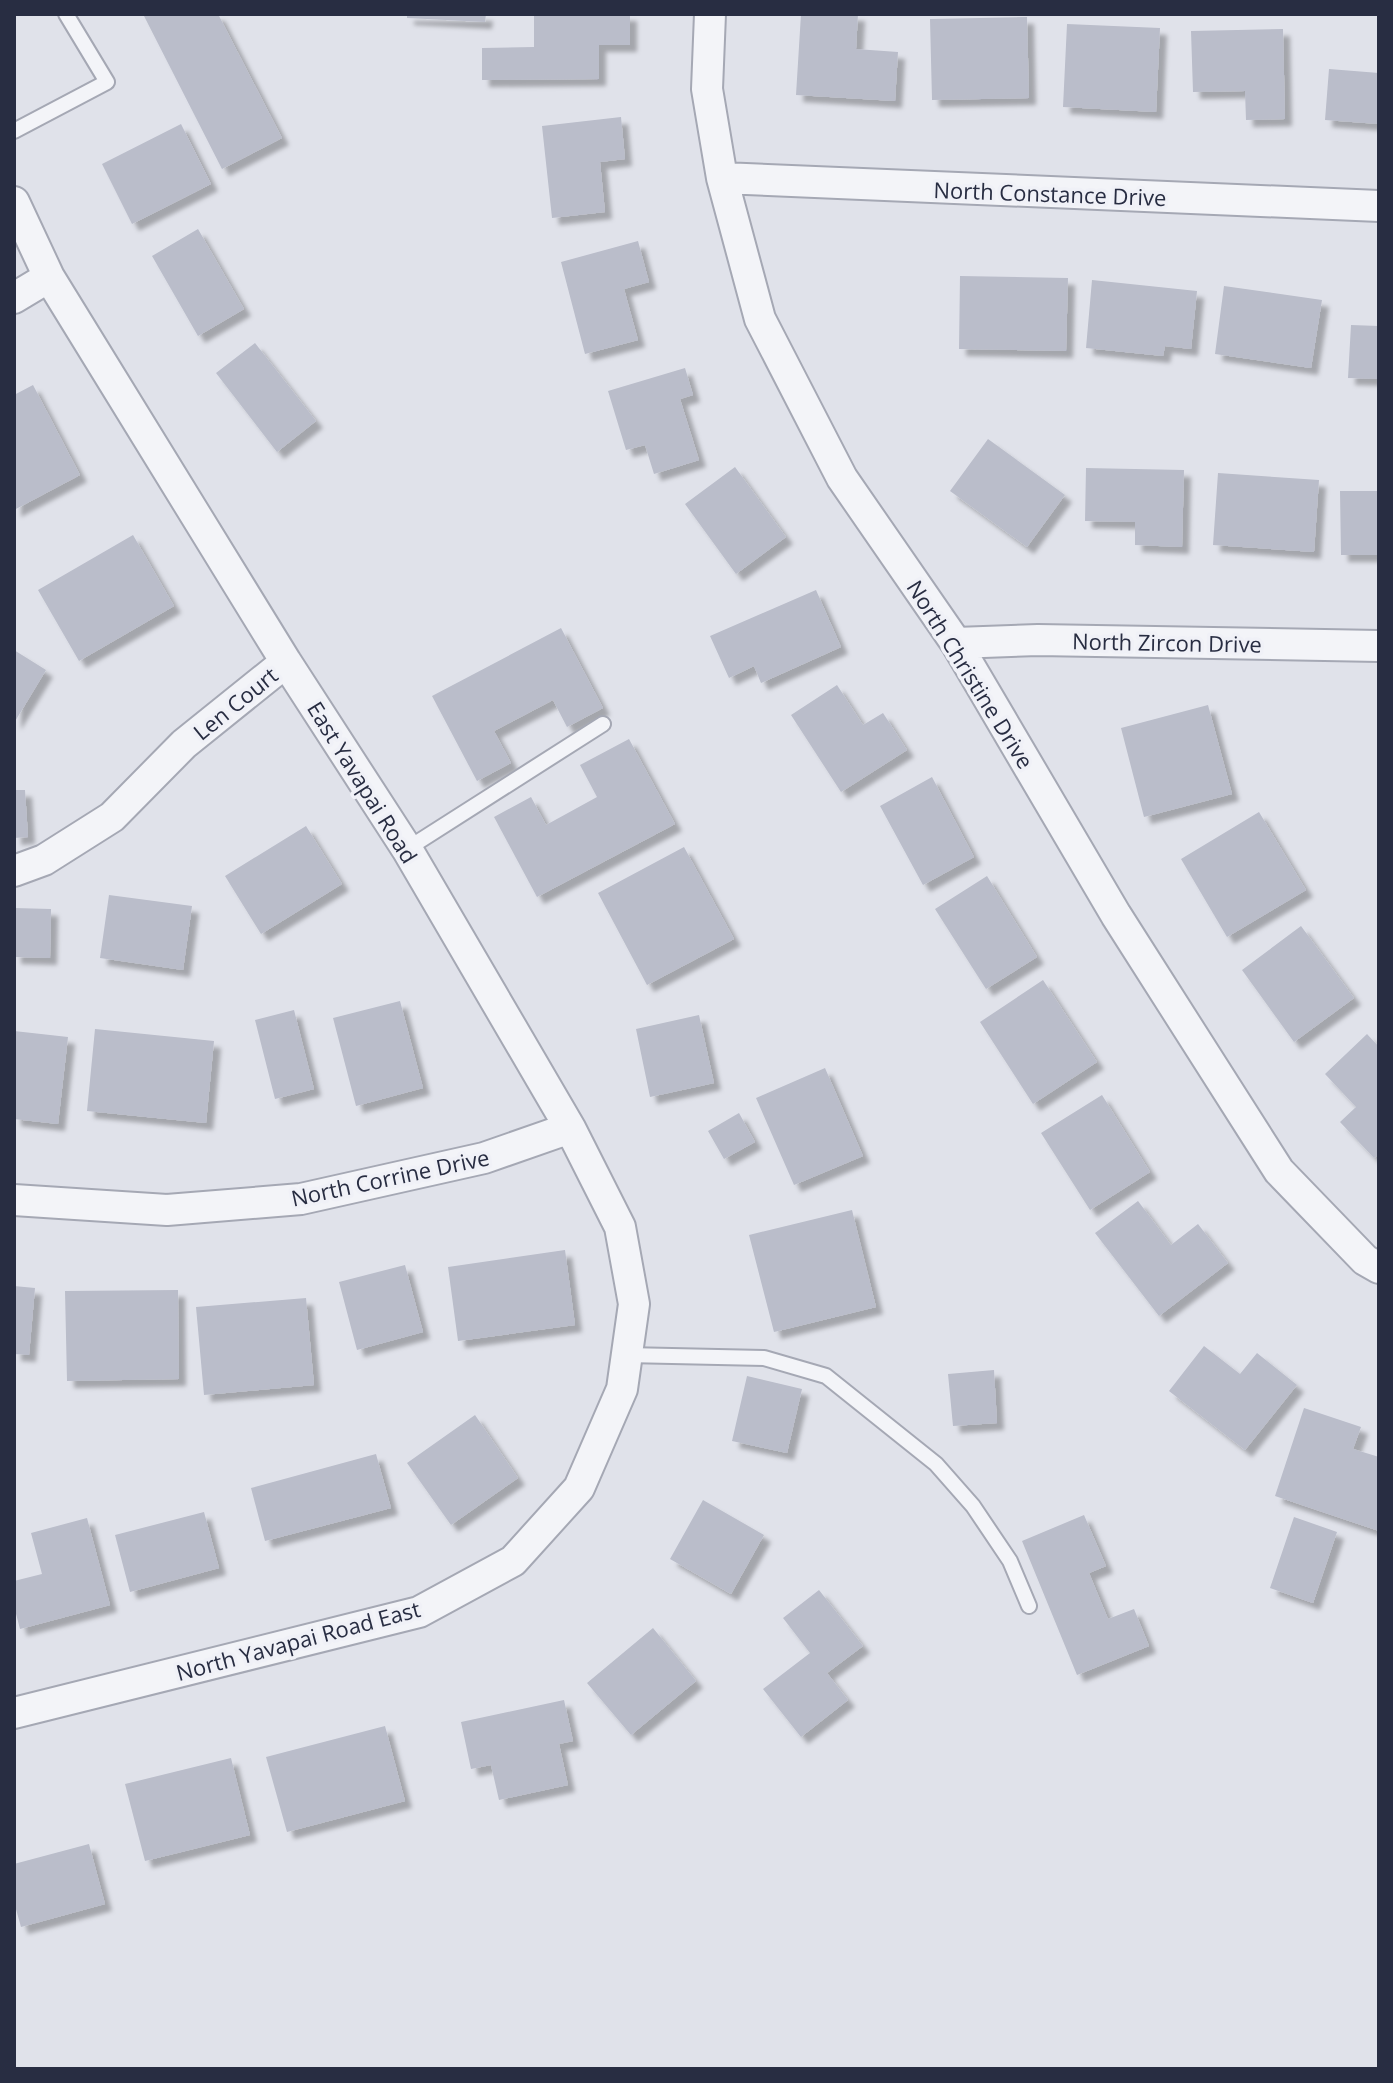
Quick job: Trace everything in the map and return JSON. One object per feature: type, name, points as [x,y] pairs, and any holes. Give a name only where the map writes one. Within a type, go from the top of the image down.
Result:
[{"type":"street","name":"North Christine Drive","points":[[710,14],[707,89],[722,178],[760,319],[842,478],[956,643],[1116,915],[1279,1171],[1365,1260],[1379,1268]]},
{"type":"street","name":"North Constance Drive","points":[[722,178],[1379,206]]},
{"type":"street","name":"East Yavapai Road","points":[[14,202],[49,277],[286,662],[407,849],[570,1128],[620,1227],[634,1304],[622,1389]]},
{"type":"street","points":[[14,298],[49,277]]},
{"type":"street","name":"North Zircon Drive","points":[[956,643],[1038,640],[1379,646]]},
{"type":"street","name":"Len Court","points":[[14,871],[44,860],[112,817],[184,744],[286,662]]},
{"type":"street","name":"North Corrine Drive","points":[[14,1200],[167,1210],[301,1199],[484,1158],[570,1128]]},
{"type":"street","name":"North Yavapai Road East","points":[[14,1713],[419,1612],[513,1561],[579,1488],[622,1389]]},
{"type":"lane","points":[[14,131],[107,82],[66,14]]},
{"type":"lane","points":[[407,849],[603,724]]},
{"type":"lane","points":[[626,1355],[764,1358],[826,1376],[893,1428],[945,1475],[973,1506],[1010,1561],[1029,1606]]},
{"type":"building","points":[[143,14],[218,14],[282,138],[222,169]]},
{"type":"building","points":[[407,14],[486,14],[485,22],[407,18]]},
{"type":"building","points":[[534,14],[630,14],[630,45],[599,45],[599,79],[482,80],[482,48],[534,47]]},
{"type":"building","points":[[801,14],[858,14],[856,49],[898,52],[895,101],[796,95]]},
{"type":"building","points":[[1027,17],[1029,98],[932,100],[930,19]]},
{"type":"building","points":[[1067,24],[1160,28],[1156,112],[1063,107]]},
{"type":"building","points":[[1283,29],[1285,119],[1246,120],[1245,91],[1193,92],[1191,31]]},
{"type":"building","points":[[1329,69],[1379,73],[1379,124],[1325,120]]},
{"type":"building","points":[[621,117],[625,159],[600,162],[605,212],[552,218],[542,126]]},
{"type":"building","points":[[181,124],[211,184],[132,224],[102,164]]},
{"type":"building","points":[[198,229],[244,309],[198,336],[152,256]]},
{"type":"building","points":[[638,241],[649,282],[624,289],[638,340],[585,354],[561,262]]},
{"type":"building","points":[[960,276],[1068,278],[1066,351],[959,349]]},
{"type":"building","points":[[1092,280],[1197,291],[1191,349],[1165,346],[1163,356],[1086,348]]},
{"type":"building","points":[[1224,286],[1322,300],[1311,368],[1215,354]]},
{"type":"building","points":[[1351,325],[1379,326],[1379,379],[1348,378]]},
{"type":"building","points":[[255,343],[316,421],[277,452],[216,373]]},
{"type":"building","points":[[685,368],[693,395],[680,399],[699,460],[654,474],[645,445],[626,450],[608,391]]},
{"type":"building","points":[[33,385],[80,475],[14,510],[14,395]]},
{"type":"building","points":[[988,439],[1065,495],[1027,547],[950,491]]},
{"type":"building","points":[[735,467],[786,537],[736,574],[685,504]]},
{"type":"building","points":[[1086,468],[1184,470],[1182,547],[1135,545],[1135,522],[1085,521]]},
{"type":"building","points":[[1218,473],[1319,480],[1314,552],[1213,545]]},
{"type":"building","points":[[1340,491],[1379,491],[1379,555],[1341,555]]},
{"type":"building","points":[[133,535],[174,606],[79,661],[38,590]]},
{"type":"building","points":[[816,590],[841,647],[761,683],[754,666],[729,678],[710,636]]},
{"type":"building","points":[[561,628],[603,708],[567,727],[553,700],[494,731],[511,763],[477,781],[432,696]]},
{"type":"building","points":[[14,650],[46,670],[14,723]]},
{"type":"building","points":[[837,685],[863,725],[883,713],[907,750],[841,792],[791,715]]},
{"type":"building","points":[[1208,705],[1232,794],[1144,817],[1121,728]]},
{"type":"building","points":[[629,739],[675,824],[537,897],[494,817],[531,797],[546,825],[597,797],[580,765]]},
{"type":"building","points":[[932,777],[974,857],[923,885],[880,806]]},
{"type":"building","points":[[14,790],[25,790],[28,837],[14,838]]},
{"type":"building","points":[[1259,812],[1306,890],[1227,937],[1181,859]]},
{"type":"building","points":[[306,826],[342,884],[261,934],[225,876]]},
{"type":"building","points":[[684,847],[734,939],[647,985],[598,893]]},
{"type":"building","points":[[987,876],[1037,957],[986,989],[935,909]]},
{"type":"building","points":[[109,895],[192,906],[183,970],[100,958]]},
{"type":"building","points":[[14,908],[51,909],[50,958],[14,957]]},
{"type":"building","points":[[1301,926],[1354,998],[1294,1042],[1242,970]]},
{"type":"building","points":[[1043,980],[1097,1062],[1033,1104],[980,1022]]},
{"type":"building","points":[[400,1001],[423,1088],[356,1106],[333,1018]]},
{"type":"building","points":[[294,1010],[314,1089],[275,1099],[255,1020]]},
{"type":"building","points":[[699,1015],[714,1083],[650,1097],[636,1029]]},
{"type":"building","points":[[95,1029],[214,1041],[206,1123],[87,1111]]},
{"type":"building","points":[[14,1031],[68,1037],[58,1124],[14,1119]]},
{"type":"building","points":[[1367,1034],[1379,1047],[1379,1154],[1374,1158],[1340,1122],[1356,1107],[1325,1074]]},
{"type":"building","points":[[825,1068],[863,1156],[794,1185],[756,1098]]},
{"type":"building","points":[[1102,1095],[1150,1172],[1090,1210],[1041,1133]]},
{"type":"building","points":[[739,1113],[755,1142],[724,1159],[708,1131]]},
{"type":"building","points":[[1138,1201],[1171,1245],[1198,1224],[1228,1263],[1159,1316],[1095,1233]]},
{"type":"building","points":[[852,1210],[876,1307],[774,1332],[749,1235]]},
{"type":"building","points":[[565,1250],[575,1325],[458,1341],[448,1267]]},
{"type":"building","points":[[405,1265],[423,1332],[357,1350],[339,1282]]},
{"type":"building","points":[[14,1286],[35,1288],[29,1355],[14,1354]]},
{"type":"building","points":[[178,1290],[179,1379],[67,1381],[65,1291]]},
{"type":"building","points":[[306,1298],[314,1385],[204,1395],[196,1307]]},
{"type":"building","points":[[1204,1346],[1240,1374],[1257,1353],[1297,1385],[1245,1450],[1169,1391]]},
{"type":"building","points":[[994,1370],[997,1423],[953,1426],[948,1374]]},
{"type":"building","points":[[747,1376],[802,1389],[787,1453],[732,1441]]},
{"type":"building","points":[[1304,1408],[1361,1427],[1353,1449],[1379,1457],[1379,1531],[1275,1496]]},
{"type":"building","points":[[475,1415],[518,1478],[451,1525],[407,1463]]},
{"type":"building","points":[[376,1454],[391,1508],[265,1541],[251,1488]]},
{"type":"building","points":[[703,1500],[764,1535],[731,1594],[670,1559]]},
{"type":"building","points":[[204,1512],[219,1568],[130,1592],[115,1535]]},
{"type":"building","points":[[1084,1515],[1106,1566],[1089,1573],[1108,1619],[1134,1609],[1149,1646],[1077,1675],[1022,1541]]},
{"type":"building","points":[[1294,1517],[1337,1532],[1313,1603],[1270,1588]]},
{"type":"building","points":[[87,1518],[110,1605],[20,1629],[14,1606],[14,1581],[42,1574],[31,1533]]},
{"type":"building","points":[[819,1590],[863,1646],[827,1673],[848,1700],[801,1737],[763,1689],[810,1653],[783,1618]]},
{"type":"building","points":[[653,1628],[696,1681],[631,1735],[587,1683]]},
{"type":"building","points":[[564,1700],[573,1741],[559,1744],[568,1785],[499,1800],[491,1765],[471,1769],[461,1722]]},
{"type":"building","points":[[385,1726],[405,1801],[287,1832],[266,1757]]},
{"type":"building","points":[[231,1758],[250,1835],[145,1861],[125,1784]]},
{"type":"building","points":[[89,1844],[105,1904],[21,1927],[14,1902],[14,1864]]}]
